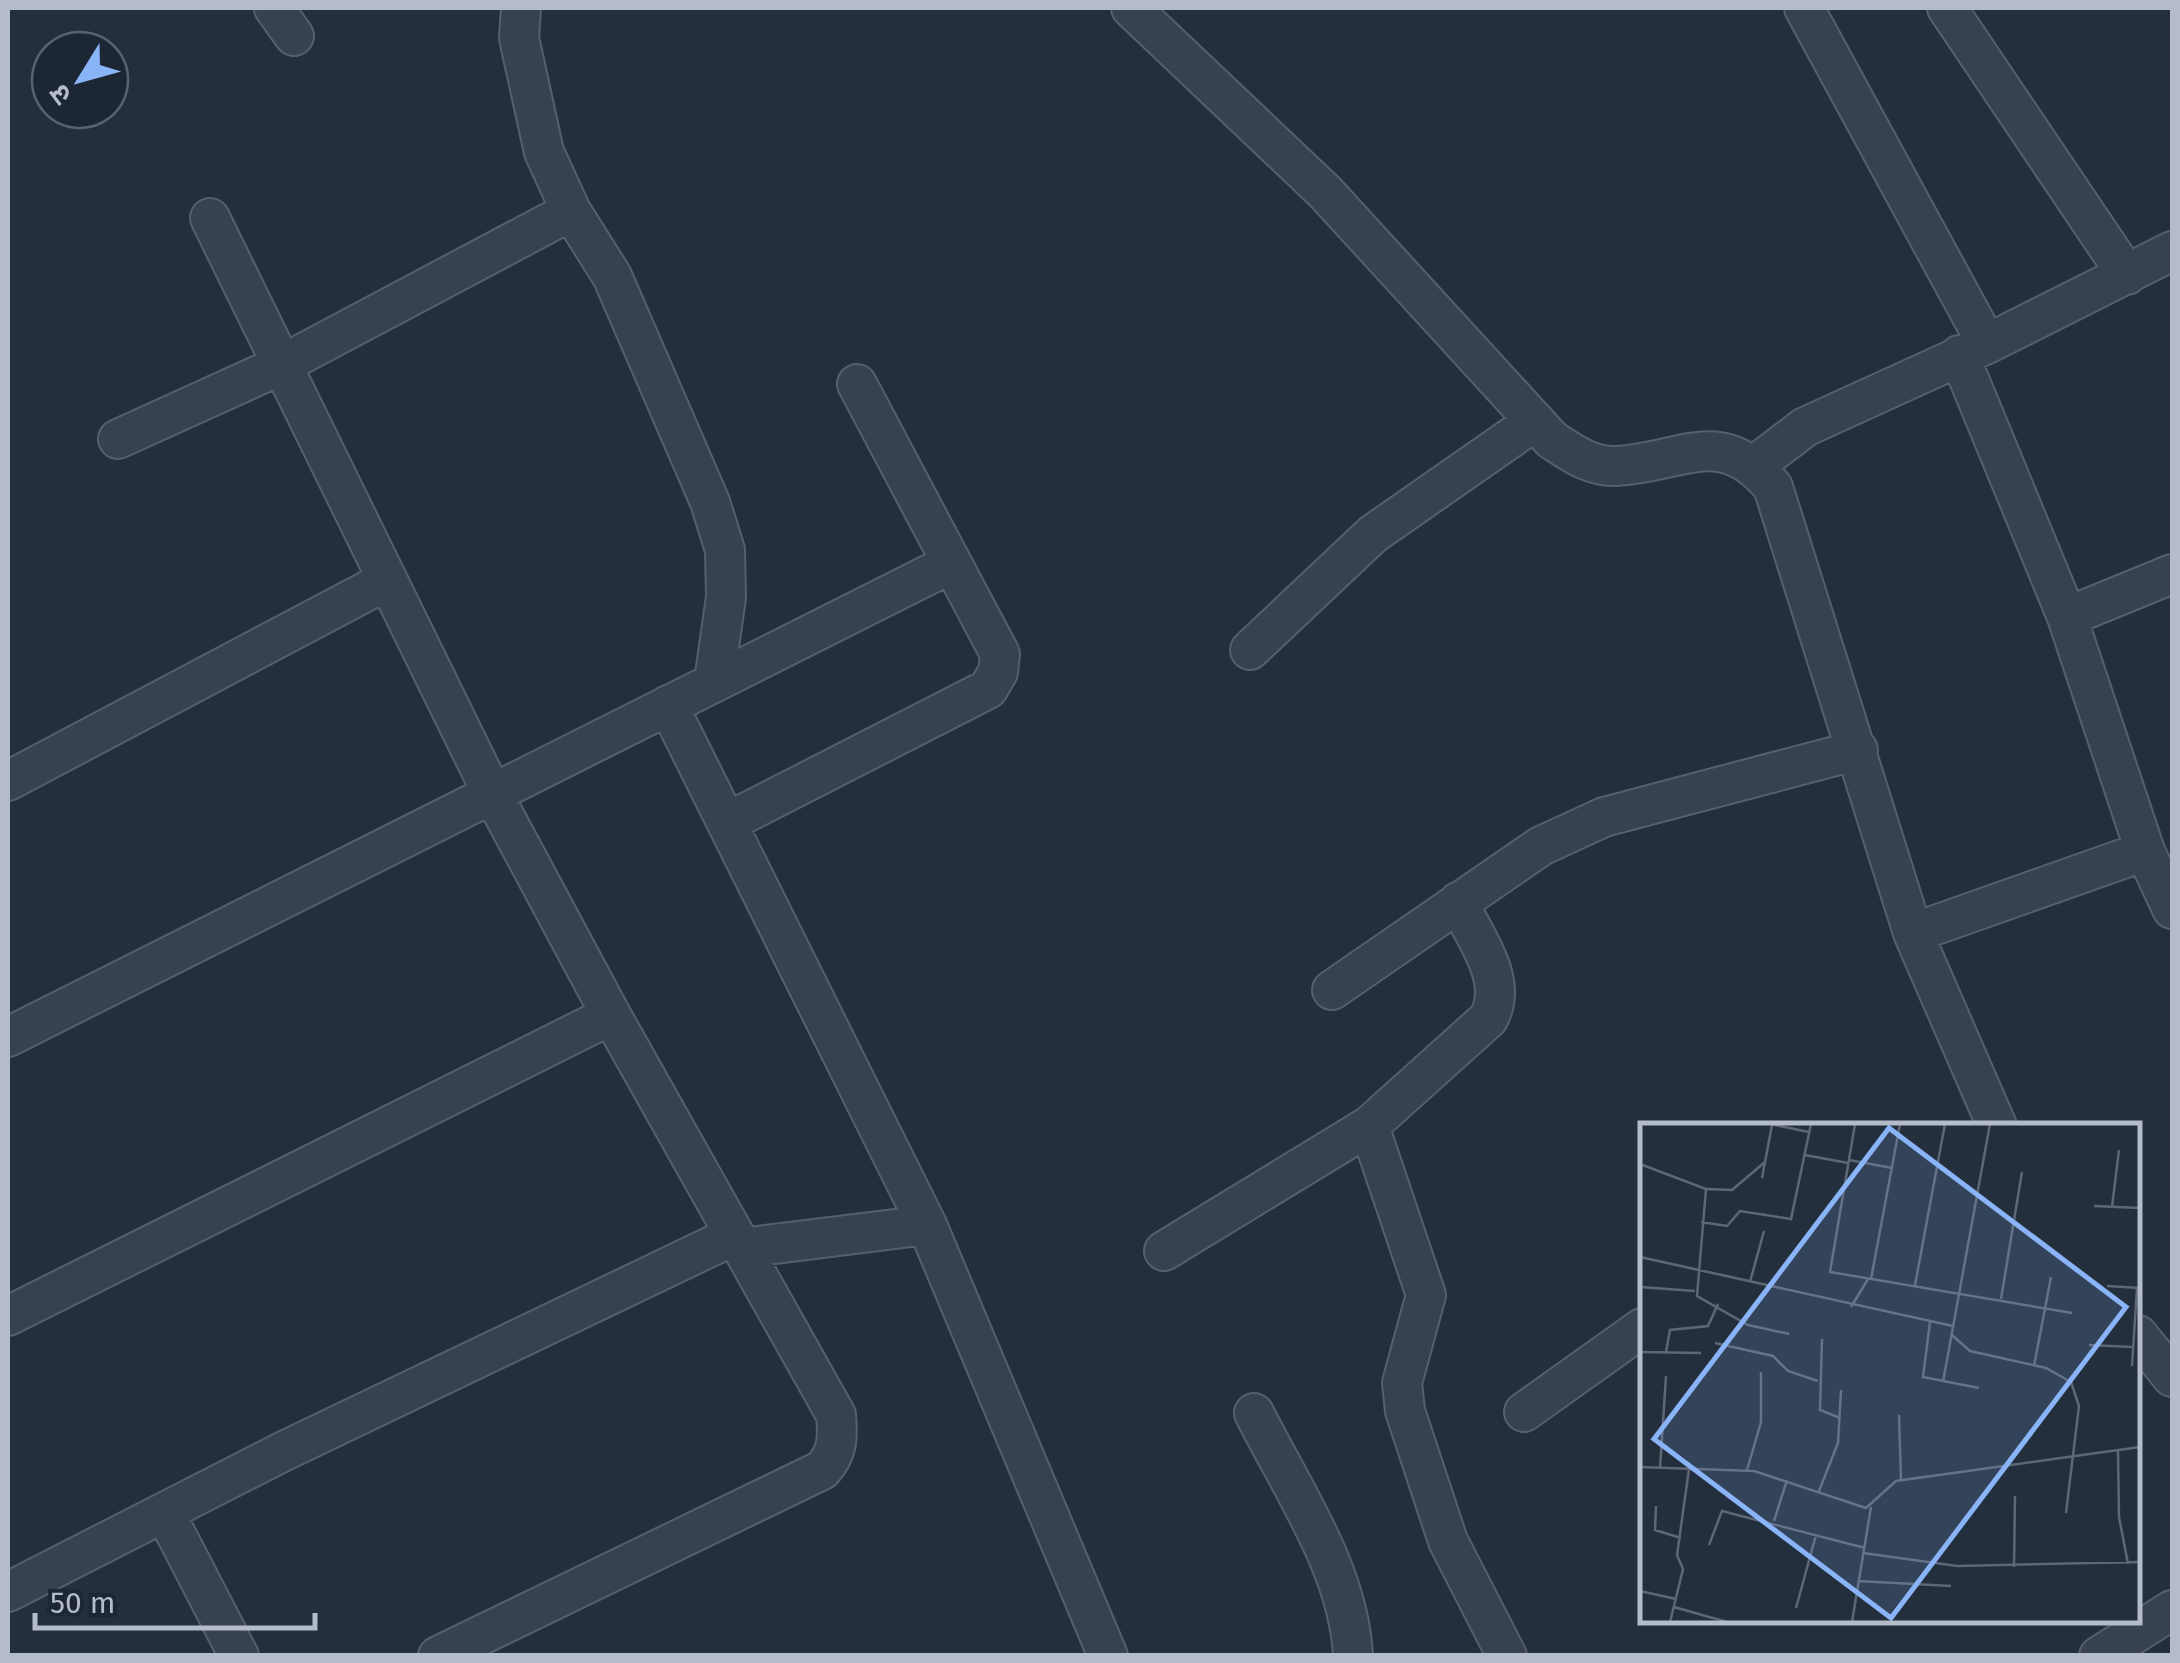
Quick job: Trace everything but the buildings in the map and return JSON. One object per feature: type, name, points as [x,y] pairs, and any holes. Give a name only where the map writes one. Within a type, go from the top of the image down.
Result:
[{"type":"street","points":[[521,8],[519,38],[530,104],[544,152],[571,211],[612,276],[710,502],[724,550],[726,597],[714,682]]},
{"type":"street","points":[[1131,8],[1325,192],[1552,440],[1583,460],[1614,466],[1708,449],[1738,454],[1755,465],[1773,486],[1914,934],[1996,1123]]},
{"type":"street","points":[[1804,8],[1973,349],[2145,851],[2172,909]]},
{"type":"street","points":[[1947,8],[2127,275]]},
{"type":"street","points":[[118,439],[281,365],[571,211]]},
{"type":"street","points":[[210,218],[492,793],[610,1015],[836,1415],[838,1438],[832,1459],[822,1470],[438,1656]]},
{"type":"street","points":[[1755,465],[1805,426],[1973,349],[2172,250]]},
{"type":"street","points":[[728,822],[988,689],[998,672],[1000,654],[856,384]]},
{"type":"street","points":[[1250,650],[1373,534],[1535,421]]},
{"type":"street","points":[[8,1037],[952,564]]},
{"type":"street","points":[[2067,617],[2172,574]]},
{"type":"street","points":[[8,781],[386,581]]},
{"type":"street","points":[[668,705],[926,1224],[1108,1656]]},
{"type":"street","points":[[1332,990],[1541,846],[1604,817],[1858,750]]},
{"type":"street","points":[[1914,934],[2145,851]]},
{"type":"street","points":[[1164,1251],[1369,1126],[1488,1019],[1498,1003],[1498,984],[1458,902]]},
{"type":"street","points":[[8,1316],[610,1015]]},
{"type":"street","points":[[1369,1126],[1426,1294],[1402,1383],[1405,1411],[1448,1541],[1507,1656]]},
{"type":"street","points":[[8,1592],[165,1512],[739,1241],[926,1224]]},
{"type":"street","points":[[1524,1412],[1640,1329]]},
{"type":"street","points":[[2140,1337],[2172,1377]]},
{"type":"street","points":[[1254,1413],[1342,1588],[1352,1626],[1353,1656]]},
{"type":"street","points":[[165,1512],[239,1656]]},
{"type":"street","points":[[2099,1656],[2172,1610]]}]
